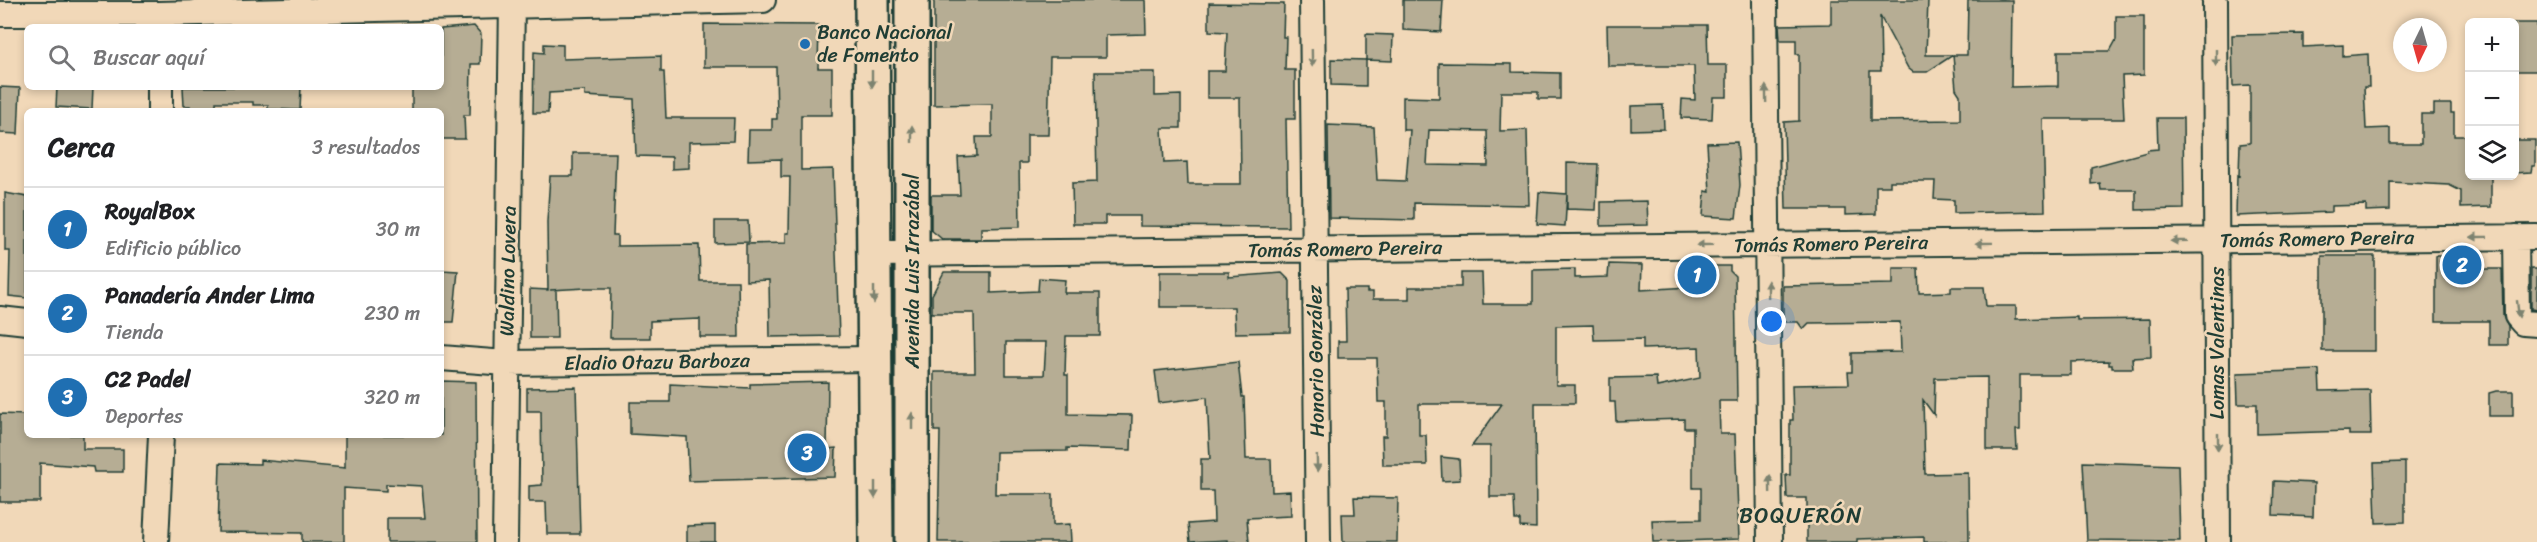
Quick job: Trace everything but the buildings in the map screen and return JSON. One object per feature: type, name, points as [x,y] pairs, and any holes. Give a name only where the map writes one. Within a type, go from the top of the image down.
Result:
[{"type":"highway","points":[[872,0],[876,542]]},
{"type":"highway","name":"Avenida Luis Irrazábal","points":[[912,0],[912,542]]},
{"type":"street","points":[[0,14],[158,14],[512,3],[763,0]]},
{"type":"street","name":"Honorio González","points":[[1312,0],[1318,542]]},
{"type":"street","points":[[1765,0],[1770,542]]},
{"type":"street","name":"Lomas Valentinas","points":[[2215,0],[2218,542]]},
{"type":"street","name":"Waldino Lovera","points":[[505,542],[512,3]]},
{"type":"street","points":[[160,90],[160,108]]},
{"type":"street","points":[[2527,237],[2517,316],[2523,323],[2537,324]]},
{"type":"street","name":"Tomás Romero Pereira","points":[[874,254],[2527,237]]},
{"type":"street","points":[[0,319],[24,322]]},
{"type":"street","name":"Eladio Otazu Barboza","points":[[444,358],[506,363],[874,359]]},
{"type":"street","points":[[156,542],[161,438]]},
{"type":"place","name":"Banco Nacional de Fomento","points":[[805,44]]},
{"type":"place","name":"Panadería Ander Lima","points":[[2462,265]]},
{"type":"place","name":"RoyalBox","points":[[1697,275]]},
{"type":"place","name":"C2 Padel","points":[[807,453]]},
{"type":"district","name":"BOQUERÓN","points":[[1801,515]]}]
